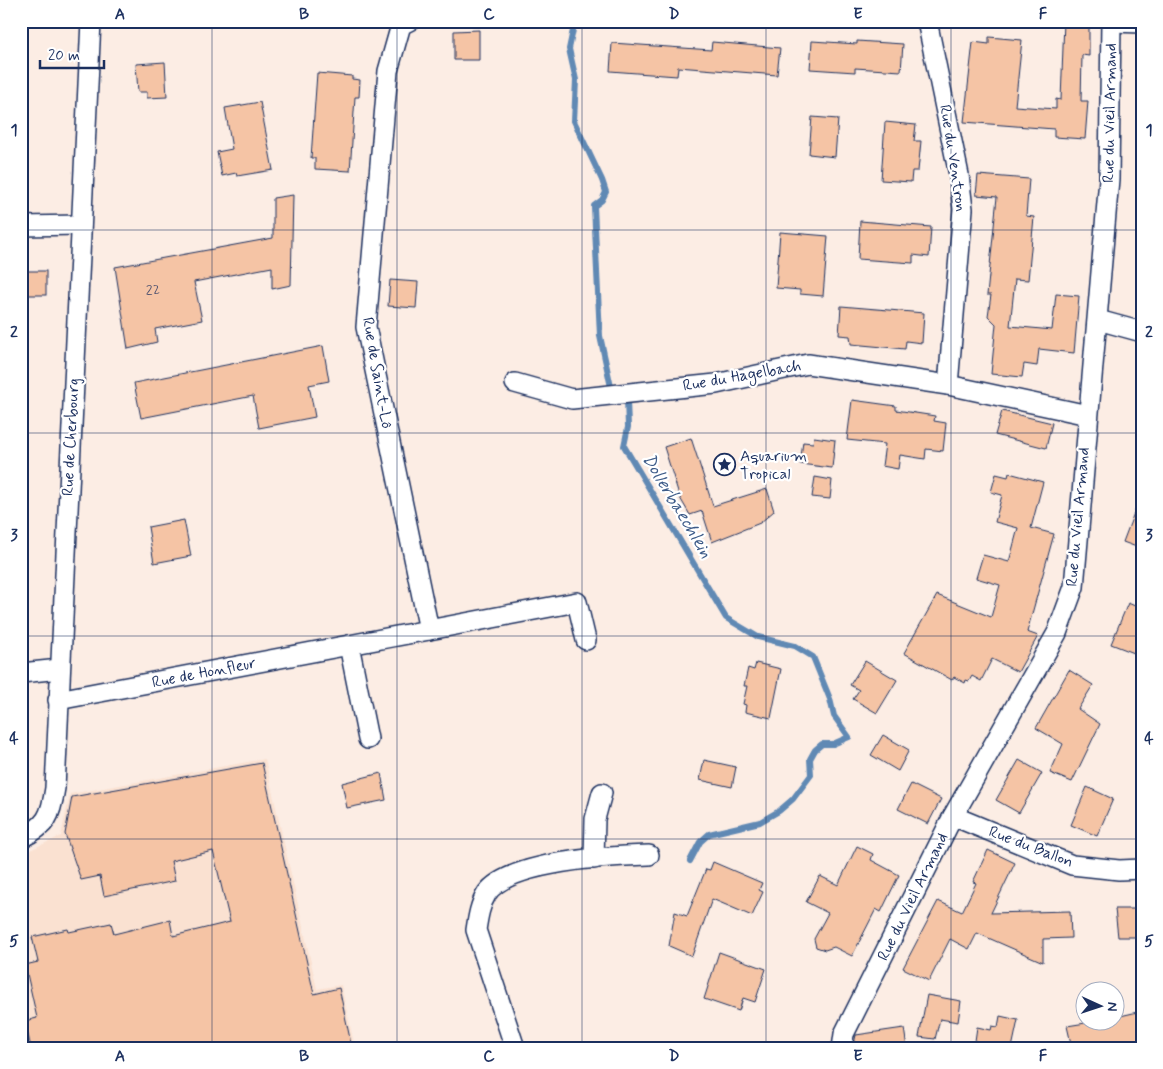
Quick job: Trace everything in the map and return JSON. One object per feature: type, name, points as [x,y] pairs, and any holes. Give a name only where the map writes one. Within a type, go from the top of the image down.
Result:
[{"type":"street","name":"Rue de Cherbourg","points":[[21,838],[41,827],[50,812],[54,788],[91,21]]},
{"type":"street","name":"Rue du Ventron","points":[[927,21],[960,175],[963,209],[948,385]]},
{"type":"street","name":"Rue de Saint-Lô","points":[[403,22],[388,71],[366,327],[429,630]]},
{"type":"street","points":[[1111,22],[1142,23]]},
{"type":"street","name":"Rue du Vieil Armand","points":[[842,1048],[844,1034],[953,816],[1057,633],[1074,587],[1109,179],[1111,22]]},
{"type":"street","points":[[21,226],[81,225]]},
{"type":"street","points":[[1098,320],[1142,332]]},
{"type":"street","name":"Rue du Hagelbach","points":[[515,383],[572,399],[716,384],[808,364],[948,385],[1088,415]]},
{"type":"street","name":"Rue de Honfleur","points":[[58,700],[577,602],[586,640]]},
{"type":"street","points":[[349,645],[368,739]]},
{"type":"street","points":[[21,674],[60,670]]},
{"type":"street","points":[[594,859],[595,819],[602,793]]},
{"type":"street","name":"Rue du Ballon","points":[[953,816],[1072,865],[1119,870],[1142,869]]},
{"type":"street","points":[[515,1048],[476,930],[478,912],[488,893],[502,880],[518,872],[610,856],[648,856]]},
{"type":"shaded area","points":[[265,759],[317,989],[341,985],[355,1048],[21,1048],[21,854],[61,836],[70,794]]},
{"type":"building","points":[[1064,21],[1089,21],[1089,56],[1082,55],[1081,101],[1088,101],[1085,139],[1054,137],[1054,129],[964,122],[973,42],[989,44],[989,37],[1022,40],[1015,106],[1056,109],[1056,99],[1061,100]]},
{"type":"building","points":[[479,30],[479,60],[454,60],[454,31]]},
{"type":"building","points":[[812,41],[857,44],[857,41],[903,44],[901,71],[855,68],[855,72],[810,69]]},
{"type":"building","points":[[712,42],[780,48],[777,75],[678,67],[677,76],[610,71],[612,43],[711,50]]},
{"type":"building","points":[[165,62],[167,97],[147,98],[147,92],[138,92],[136,64]]},
{"type":"building","points":[[317,73],[352,76],[352,79],[360,80],[359,97],[355,97],[350,171],[315,169],[315,158],[311,158]]},
{"type":"building","points":[[260,102],[273,170],[237,176],[236,173],[222,176],[217,152],[232,149],[225,108]]},
{"type":"building","points":[[812,117],[838,119],[835,157],[809,154]]},
{"type":"building","points":[[885,122],[916,125],[914,141],[921,141],[918,171],[912,171],[911,182],[881,180]]},
{"type":"building","points":[[978,175],[1029,179],[1026,216],[1034,217],[1028,280],[1015,279],[1010,326],[1052,330],[1056,294],[1079,296],[1074,353],[1039,349],[1037,366],[1024,364],[1022,377],[991,374],[996,324],[988,316],[991,295],[987,295],[997,197],[976,195]]},
{"type":"building","points":[[293,195],[291,285],[272,289],[272,267],[194,282],[202,320],[155,329],[157,342],[128,349],[115,267],[273,238],[273,198]]},
{"type":"building","points":[[860,221],[931,227],[929,257],[913,255],[913,263],[858,259]]},
{"type":"building","points":[[780,232],[828,236],[823,296],[800,294],[800,290],[776,288]]},
{"type":"building","points":[[21,271],[46,271],[46,295],[21,295]]},
{"type":"building","points":[[390,280],[418,282],[416,308],[388,306]]},
{"type":"building","points":[[841,306],[924,313],[922,343],[906,341],[905,349],[851,344],[850,336],[839,335]]},
{"type":"building","points":[[323,346],[329,381],[309,385],[315,417],[259,428],[253,396],[141,418],[134,383]]},
{"type":"building","points":[[852,400],[896,406],[896,410],[935,416],[934,421],[946,423],[943,451],[926,449],[925,459],[900,455],[898,469],[882,466],[885,444],[847,440]]},
{"type":"building","points":[[1002,411],[1052,423],[1046,448],[995,435]]},
{"type":"building","points":[[814,437],[835,440],[832,468],[800,464],[803,442],[813,443]]},
{"type":"building","points":[[691,438],[713,506],[767,489],[774,511],[760,523],[712,542],[702,511],[690,515],[680,498],[664,447]]},
{"type":"building","points":[[1009,473],[1043,482],[1031,528],[1054,534],[1027,632],[1038,636],[1018,672],[992,659],[981,681],[972,676],[965,683],[954,677],[952,680],[904,653],[937,595],[991,617],[1000,585],[976,578],[983,555],[1009,562],[1018,528],[995,522],[1002,495],[991,492],[996,474],[1008,477]]},
{"type":"building","points":[[815,477],[832,480],[830,499],[812,497]]},
{"type":"building","points":[[1140,497],[1142,497],[1142,549],[1123,542]]},
{"type":"building","points":[[184,520],[191,556],[154,563],[148,527]]},
{"type":"building","points":[[1128,603],[1142,609],[1142,656],[1111,644]]},
{"type":"building","points":[[865,661],[897,680],[877,713],[853,699],[859,690],[850,685]]},
{"type":"building","points":[[756,663],[781,669],[771,718],[745,712],[746,705],[743,704],[747,686],[744,686],[748,668],[754,670]]},
{"type":"building","points":[[1069,670],[1093,685],[1078,709],[1100,724],[1072,782],[1050,773],[1063,744],[1036,728]]},
{"type":"building","points":[[883,735],[909,750],[898,771],[871,755]]},
{"type":"building","points":[[704,760],[736,767],[732,787],[700,780]]},
{"type":"building","points":[[1019,760],[1042,773],[1019,813],[996,800]]},
{"type":"building","points":[[262,763],[314,994],[339,988],[352,1048],[31,1048],[25,1021],[37,1018],[25,965],[38,962],[32,937],[68,929],[69,932],[111,923],[114,934],[170,920],[173,936],[230,922],[213,851],[171,861],[175,881],[104,896],[100,876],[81,880],[65,834],[72,797]]},
{"type":"building","points":[[381,773],[386,800],[347,808],[342,783]]},
{"type":"building","points":[[911,784],[941,799],[928,824],[898,809]]},
{"type":"building","points":[[1087,787],[1113,799],[1097,836],[1071,825]]},
{"type":"building","points":[[857,846],[873,854],[871,860],[899,875],[881,912],[876,909],[852,956],[834,947],[825,950],[816,947],[814,939],[828,913],[806,902],[820,876],[838,885]]},
{"type":"building","points":[[988,850],[1015,863],[991,913],[1070,911],[1071,938],[1043,939],[1043,962],[977,933],[969,949],[950,939],[929,981],[903,968],[938,901],[962,912],[976,883],[973,882]]},
{"type":"building","points":[[713,862],[762,883],[759,890],[763,892],[752,916],[712,899],[692,956],[669,946],[675,912],[687,916],[706,869],[710,870]]},
{"type":"building","points":[[1115,909],[1142,909],[1142,937],[1118,937]]},
{"type":"building","points":[[719,952],[766,969],[755,1002],[743,998],[739,1011],[704,999]]},
{"type":"building","points":[[927,995],[961,1001],[958,1022],[940,1019],[935,1039],[919,1037]]},
{"type":"building","points":[[1142,1011],[1142,1043],[1118,1048],[1072,1048],[1067,1026],[1076,1025],[1076,1032],[1126,1032],[1126,1015]]},
{"type":"building","points":[[1000,1016],[1018,1020],[1012,1048],[974,1048],[977,1027],[991,1030],[992,1026],[998,1027]]},
{"type":"building","points":[[904,1028],[907,1048],[853,1048],[856,1035]]},
{"type":"waterway","name":"Dollerbaechlein","points":[[571,21],[573,30],[569,49],[576,80],[574,121],[606,192],[602,200],[594,206],[600,336],[611,387],[616,390]]},
{"type":"waterway","name":"Dollerbaechlein","points":[[624,397],[627,399],[628,427],[624,446],[726,618],[758,637],[795,646],[813,657],[830,699],[834,716],[849,737],[833,744],[822,744],[815,750],[810,759],[811,775],[793,799],[779,811],[760,822],[709,834],[700,842],[690,861]]},
{"type":"place","name":"Aquarium Tropical","points":[[724,465]]}]
